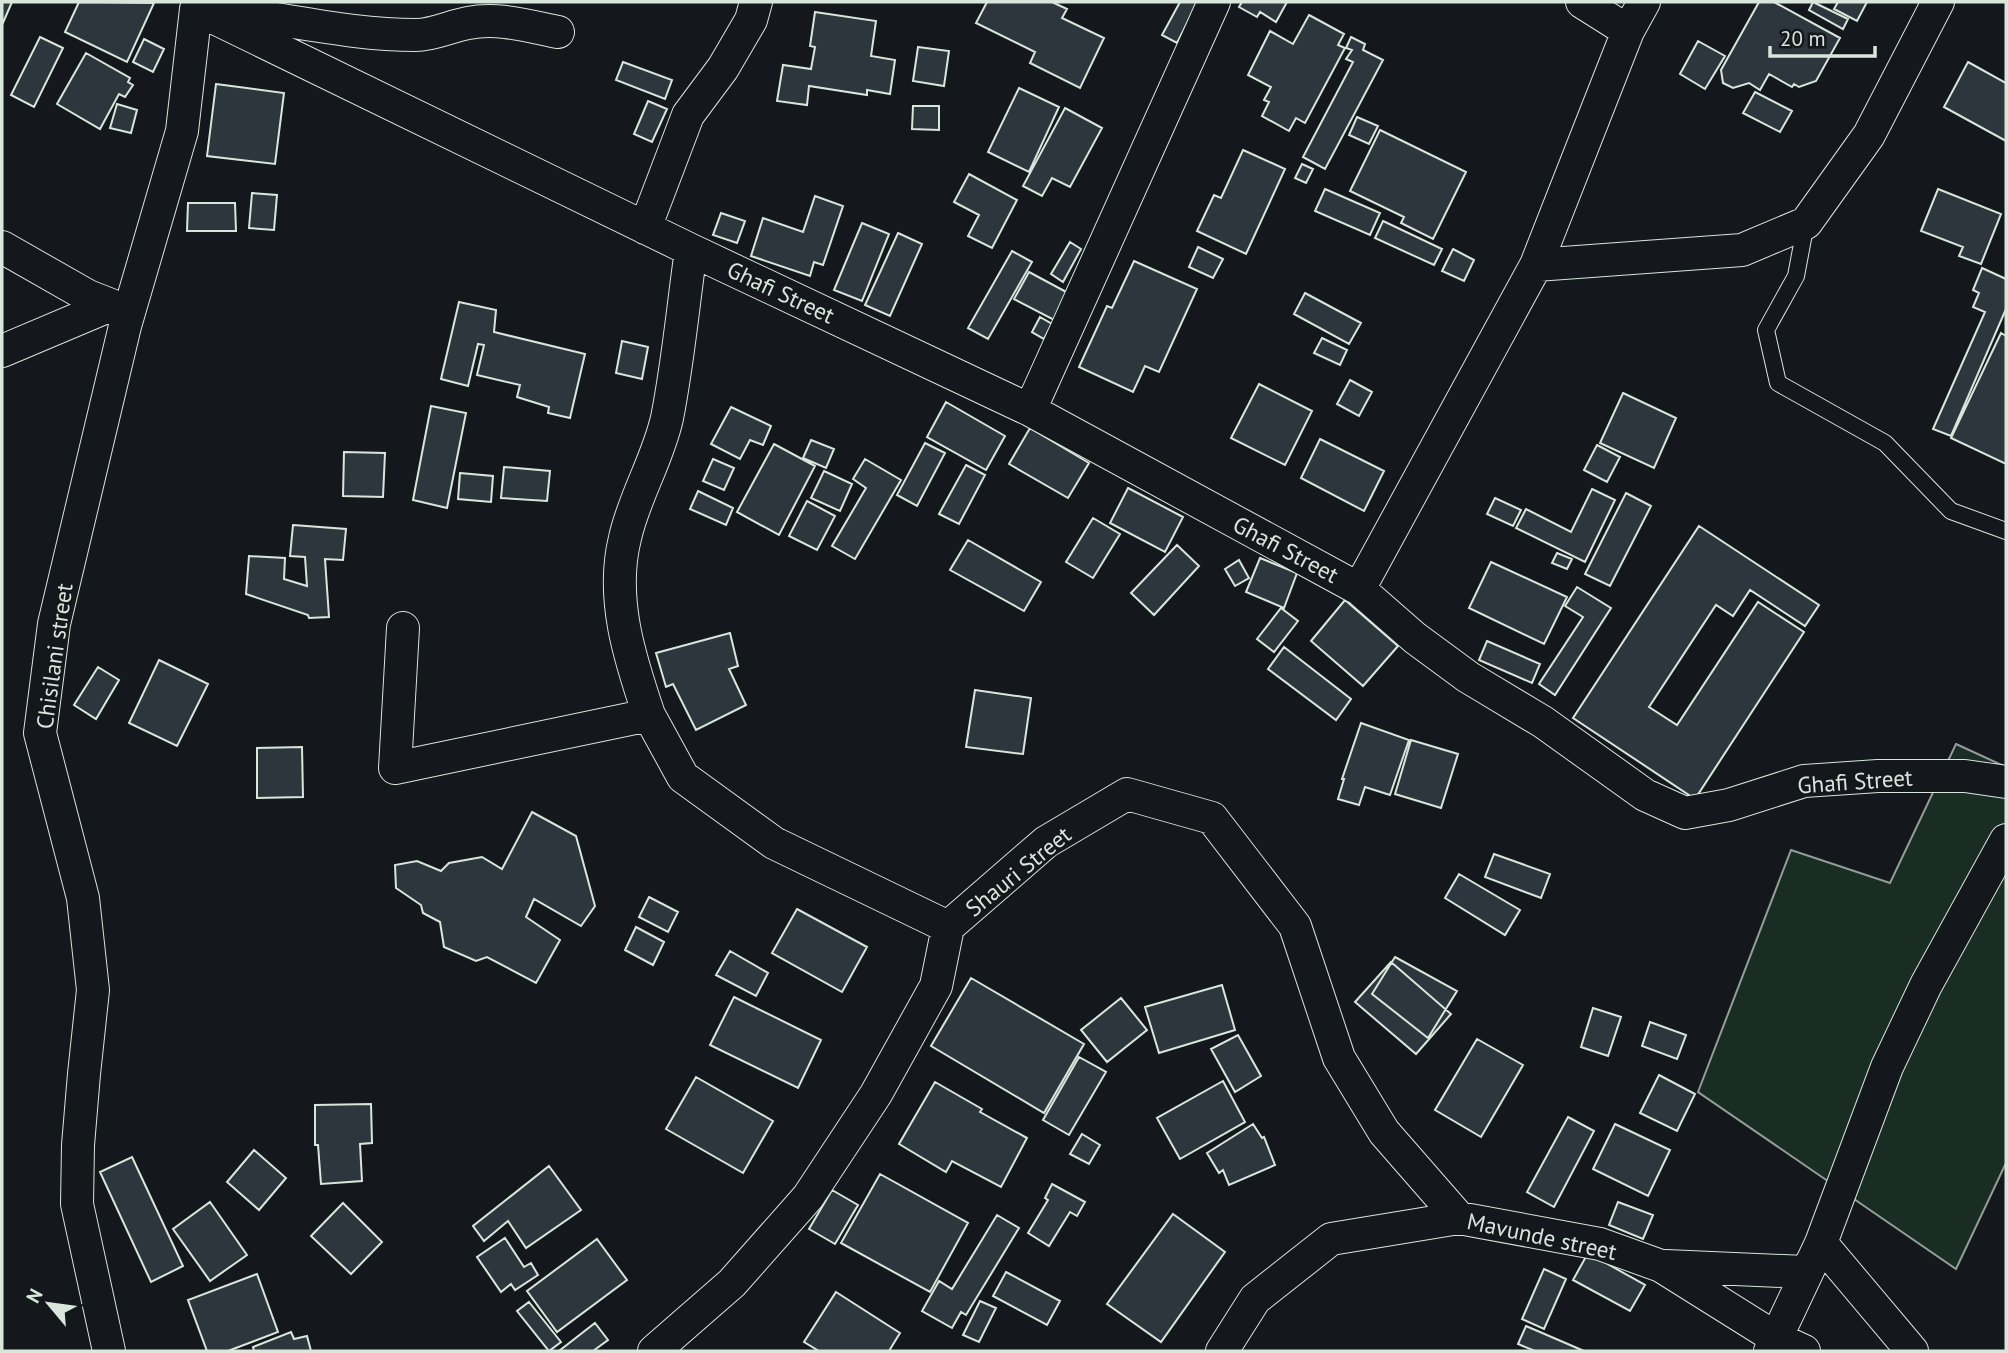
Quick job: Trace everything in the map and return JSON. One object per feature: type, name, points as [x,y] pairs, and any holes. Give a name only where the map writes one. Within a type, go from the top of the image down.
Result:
[{"type":"street","points":[[645,228],[688,115],[723,68],[751,20],[756,2]]},
{"type":"street","points":[[1030,410],[1214,2]]},
{"type":"street","points":[[1582,2],[1628,31]]},
{"type":"street","name":"Ghafi Street","points":[[1359,589],[1536,265],[1628,31],[1644,2]]},
{"type":"street","points":[[1536,265],[1742,250],[1806,223],[1869,135],[1938,2]]},
{"type":"street","points":[[188,5],[338,30],[419,35],[469,22],[506,21],[558,32]]},
{"type":"street","name":"Ghafi Street","points":[[188,5],[645,228],[1030,410],[1359,589],[1415,638],[1468,677],[1543,722],[1645,795],[1685,813],[1729,805],[1804,781],[1878,776],[1965,776],[2006,782]]},
{"type":"street","name":"Chisilani street","points":[[109,1351],[77,1204],[84,1074],[93,990],[83,898],[40,733],[54,624],[125,326],[182,131],[188,5]]},
{"type":"street","points":[[2,247],[88,296],[111,305],[2,351]]},
{"type":"street","name":"Shauri Street","points":[[691,250],[666,420],[625,539],[620,580],[623,625],[634,670],[649,715],[683,777],[774,843],[948,926],[1046,842],[1127,794],[1212,818],[1295,926],[1339,1058],[1384,1132],[1459,1218]]},
{"type":"street","points":[[403,628],[394,768],[649,715]]},
{"type":"street","points":[[1773,1344],[1821,1243],[1887,1067],[1926,985],[2006,840]]},
{"type":"street","points":[[654,1351],[732,1283],[808,1197],[876,1094],[936,986],[948,926]]},
{"type":"street","name":"Mavunde street","points":[[1222,1351],[1255,1298],[1331,1239],[1459,1218],[1600,1244],[1661,1266],[1773,1344],[1804,1351]]},
{"type":"street","points":[[1821,1243],[1912,1351]]},
{"type":"street","points":[[1661,1266],[1805,1272]]},
{"type":"street","points":[[91,1351],[99,1306]]},
{"type":"lane","points":[[1806,223],[1796,276],[1766,330],[1778,383],[1885,443],[1951,511],[2006,531]]},
{"type":"green space","points":[[1956,744],[2006,767],[2006,1163],[1956,1269],[1698,1092],[1791,850],[1890,883]]},
{"type":"building","points":[[2,2],[12,2],[2,25]]},
{"type":"building","points":[[79,2],[154,3],[127,62],[65,32]]},
{"type":"building","points":[[987,2],[1052,2],[1067,9],[1062,18],[1104,38],[1080,88],[1030,63],[1035,52],[976,23]]},
{"type":"building","points":[[1180,2],[1198,2],[1177,43],[1162,35]]},
{"type":"building","points":[[1242,2],[1287,2],[1276,22],[1260,12],[1257,17],[1239,7]]},
{"type":"building","points":[[1759,2],[1774,2],[1840,38],[1816,81],[1799,87],[1794,84],[1792,87],[1769,74],[1760,90],[1749,83],[1733,88],[1723,83],[1721,70]]},
{"type":"building","points":[[1813,2],[1848,19],[1843,29],[1809,10]]},
{"type":"building","points":[[1838,2],[1867,2],[1857,21],[1834,9]]},
{"type":"building","points":[[815,12],[876,21],[871,56],[895,60],[890,94],[867,90],[867,95],[809,86],[807,105],[777,101],[783,65],[811,69],[815,47],[810,46]]},
{"type":"building","points":[[1309,15],[1344,34],[1338,45],[1345,48],[1305,123],[1296,118],[1289,131],[1262,116],[1269,102],[1264,100],[1271,87],[1248,75],[1270,31],[1293,44]]},
{"type":"building","points":[[40,37],[63,48],[34,107],[11,95]]},
{"type":"building","points":[[1351,37],[1365,44],[1363,50],[1383,60],[1325,169],[1303,157],[1353,62],[1346,59],[1352,50],[1346,48]]},
{"type":"building","points":[[144,39],[164,49],[153,72],[133,62]]},
{"type":"building","points":[[1698,41],[1725,56],[1705,89],[1680,74]]},
{"type":"building","points":[[918,47],[949,51],[944,86],[913,81]]},
{"type":"building","points":[[86,53],[130,78],[128,82],[133,85],[125,97],[119,94],[100,129],[57,104]]},
{"type":"building","points":[[623,62],[672,80],[665,99],[616,80]]},
{"type":"building","points":[[1968,62],[2006,83],[2006,141],[1944,107]]},
{"type":"building","points":[[216,84],[284,93],[275,164],[207,156]]},
{"type":"building","points":[[1019,88],[1059,107],[1029,172],[988,152]]},
{"type":"building","points":[[1755,92],[1792,111],[1780,132],[1743,113]]},
{"type":"building","points":[[648,101],[667,109],[652,142],[634,134]]},
{"type":"building","points":[[117,104],[137,110],[131,133],[110,128]]},
{"type":"building","points":[[913,106],[939,106],[939,130],[912,129]]},
{"type":"building","points":[[1065,108],[1102,128],[1070,187],[1052,178],[1042,196],[1023,186]]},
{"type":"building","points":[[1357,117],[1378,126],[1369,144],[1349,135]]},
{"type":"building","points":[[1380,130],[1466,172],[1433,239],[1401,223],[1404,217],[1350,191]]},
{"type":"building","points":[[1243,150],[1285,169],[1246,254],[1197,231],[1214,195],[1221,198]]},
{"type":"building","points":[[1302,164],[1313,169],[1306,183],[1295,178]]},
{"type":"building","points":[[969,174],[1017,200],[992,248],[968,236],[979,215],[954,202]]},
{"type":"building","points":[[1325,189],[1380,213],[1370,235],[1315,211]]},
{"type":"building","points":[[1938,189],[2001,214],[1981,264],[1959,256],[1963,247],[1921,231]]},
{"type":"building","points":[[252,193],[277,195],[274,230],[249,228]]},
{"type":"building","points":[[815,196],[843,206],[823,265],[814,262],[810,276],[751,256],[763,218],[803,232]]},
{"type":"building","points":[[188,203],[235,203],[236,231],[187,231]]},
{"type":"building","points":[[721,213],[745,221],[737,243],[713,235]]},
{"type":"building","points":[[1383,221],[1442,249],[1434,265],[1375,238]]},
{"type":"building","points":[[862,223],[889,234],[862,301],[834,290]]},
{"type":"building","points":[[898,233],[922,244],[890,316],[865,305]]},
{"type":"building","points":[[1070,242],[1081,249],[1063,282],[1051,274]]},
{"type":"building","points":[[1198,247],[1223,259],[1213,278],[1189,267]]},
{"type":"building","points":[[1453,249],[1474,260],[1464,281],[1442,271]]},
{"type":"building","points":[[1012,251],[1032,262],[988,339],[968,328]]},
{"type":"building","points":[[1134,261],[1197,289],[1159,372],[1145,366],[1133,392],[1079,367],[1107,306],[1112,308]]},
{"type":"building","points":[[1982,268],[2006,279],[2006,309],[1951,436],[1933,429],[1985,312],[1973,307],[1979,293],[1973,290]]},
{"type":"building","points":[[1029,272],[1070,294],[1056,321],[1014,299]]},
{"type":"building","points":[[1305,293],[1361,323],[1349,344],[1294,314]]},
{"type":"building","points":[[459,302],[496,310],[494,332],[585,354],[570,418],[548,413],[549,407],[517,397],[520,385],[477,375],[484,345],[478,344],[468,386],[441,379]]},
{"type":"building","points":[[1040,317],[1052,324],[1044,339],[1032,332]]},
{"type":"building","points":[[2001,333],[2006,336],[2006,464],[1951,438]]},
{"type":"building","points":[[1322,338],[1347,350],[1340,365],[1314,353]]},
{"type":"building","points":[[622,341],[648,347],[642,379],[616,373]]},
{"type":"building","points":[[1350,380],[1372,392],[1359,416],[1337,404]]},
{"type":"building","points":[[1259,384],[1312,411],[1285,465],[1231,438]]},
{"type":"building","points":[[1623,393],[1676,418],[1654,468],[1600,443]]},
{"type":"building","points":[[946,402],[1005,436],[986,470],[927,437]]},
{"type":"building","points":[[431,406],[466,413],[447,508],[413,500]]},
{"type":"building","points":[[731,407],[771,426],[763,445],[750,440],[740,459],[711,444]]},
{"type":"building","points":[[1030,428],[1089,463],[1068,498],[1009,464]]},
{"type":"building","points":[[1320,439],[1384,471],[1364,511],[1301,478]]},
{"type":"building","points":[[811,440],[834,449],[826,468],[803,458]]},
{"type":"building","points":[[925,443],[945,453],[917,506],[897,495]]},
{"type":"building","points":[[774,444],[815,466],[779,535],[737,512]]},
{"type":"building","points":[[1597,445],[1620,457],[1607,482],[1584,470]]},
{"type":"building","points":[[344,452],[385,453],[383,497],[343,496]]},
{"type":"building","points":[[713,459],[734,468],[724,490],[703,481]]},
{"type":"building","points":[[865,459],[901,480],[855,559],[832,546],[866,488],[853,479]]},
{"type":"building","points":[[966,465],[985,475],[959,524],[939,514]]},
{"type":"building","points":[[504,467],[550,471],[547,501],[501,498]]},
{"type":"building","points":[[824,471],[852,484],[840,511],[811,498]]},
{"type":"building","points":[[460,473],[493,476],[491,502],[458,499]]},
{"type":"building","points":[[1128,488],[1183,517],[1165,552],[1110,523]]},
{"type":"building","points":[[1592,489],[1615,500],[1585,562],[1516,528],[1526,509],[1571,532]]},
{"type":"building","points":[[698,491],[733,508],[726,525],[690,509]]},
{"type":"building","points":[[1626,493],[1651,506],[1610,586],[1585,574]]},
{"type":"building","points":[[1495,498],[1521,510],[1513,526],[1487,514]]},
{"type":"building","points":[[807,501],[835,516],[817,550],[789,536]]},
{"type":"building","points":[[1093,518],[1120,534],[1093,578],[1066,562]]},
{"type":"building","points":[[293,525],[346,529],[343,560],[325,559],[329,617],[309,618],[308,615],[246,594],[249,556],[285,558],[284,579],[307,586],[305,557],[290,556]]},
{"type":"building","points":[[1699,526],[1819,605],[1805,626],[1750,590],[1733,616],[1716,605],[1649,707],[1677,725],[1758,602],[1804,632],[1695,799],[1573,718]]},
{"type":"building","points":[[968,540],[1041,582],[1024,611],[950,570]]},
{"type":"building","points":[[1177,545],[1199,566],[1154,615],[1131,593]]},
{"type":"building","points":[[1557,553],[1572,559],[1567,569],[1552,563]]},
{"type":"building","points":[[1260,558],[1297,573],[1284,608],[1246,592]]},
{"type":"building","points":[[1239,560],[1249,578],[1235,586],[1225,569]]},
{"type":"building","points":[[1491,562],[1567,597],[1544,644],[1469,608]]},
{"type":"building","points":[[1577,587],[1611,608],[1555,695],[1539,684],[1583,617],[1565,606]]},
{"type":"building","points":[[1345,600],[1398,646],[1363,686],[1311,641]]},
{"type":"building","points":[[1281,608],[1298,621],[1274,652],[1257,639]]},
{"type":"building","points":[[730,633],[738,666],[729,669],[746,705],[696,730],[673,684],[666,687],[656,653]]},
{"type":"building","points":[[1487,641],[1540,664],[1532,683],[1479,660]]},
{"type":"building","points":[[1284,647],[1351,699],[1336,720],[1268,669]]},
{"type":"building","points":[[159,660],[208,684],[177,746],[129,723]]},
{"type":"building","points":[[98,667],[119,680],[96,719],[74,705]]},
{"type":"building","points":[[975,690],[1031,698],[1023,754],[966,747]]},
{"type":"building","points":[[1361,723],[1409,740],[1390,795],[1365,787],[1359,805],[1338,799]]},
{"type":"building","points":[[1411,740],[1458,754],[1441,808],[1395,794]]},
{"type":"building","points":[[302,747],[303,797],[257,798],[257,748]]},
{"type":"building","points":[[532,812],[576,836],[595,906],[581,926],[534,899],[526,917],[560,940],[536,983],[487,957],[476,961],[444,947],[440,922],[423,913],[421,905],[396,888],[395,865],[417,861],[441,871],[449,863],[482,857],[502,869]]},
{"type":"building","points":[[1494,854],[1550,874],[1541,898],[1485,877]]},
{"type":"building","points":[[1459,874],[1520,910],[1505,935],[1445,898]]},
{"type":"building","points":[[649,897],[678,912],[668,932],[639,917]]},
{"type":"building","points":[[797,909],[867,947],[842,992],[772,953]]},
{"type":"building","points":[[636,927],[664,942],[653,965],[625,950]]},
{"type":"building","points":[[730,951],[768,973],[756,996],[716,975]]},
{"type":"building","points":[[1395,957],[1457,991],[1428,1038],[1372,994]]},
{"type":"building","points":[[1391,962],[1451,1014],[1416,1054],[1355,1002]]},
{"type":"building","points":[[971,978],[1084,1044],[1044,1113],[931,1046]]},
{"type":"building","points":[[1222,985],[1235,1030],[1159,1053],[1145,1007]]},
{"type":"building","points":[[734,997],[821,1040],[798,1088],[710,1045]]},
{"type":"building","points":[[1121,998],[1147,1030],[1107,1062],[1081,1030]]},
{"type":"building","points":[[1593,1008],[1621,1017],[1608,1056],[1581,1047]]},
{"type":"building","points":[[1650,1022],[1686,1035],[1677,1059],[1642,1046]]},
{"type":"building","points":[[1238,1035],[1261,1076],[1235,1092],[1211,1049]]},
{"type":"building","points":[[1477,1039],[1523,1065],[1481,1137],[1435,1110]]},
{"type":"building","points":[[1079,1057],[1106,1072],[1069,1135],[1043,1120]]},
{"type":"building","points":[[1659,1075],[1695,1094],[1677,1131],[1640,1113]]},
{"type":"building","points":[[696,1077],[773,1121],[743,1173],[666,1129]]},
{"type":"building","points":[[1223,1081],[1245,1122],[1180,1159],[1157,1118]]},
{"type":"building","points":[[935,1082],[982,1109],[980,1112],[1027,1138],[1001,1187],[952,1161],[946,1172],[899,1144]]},
{"type":"building","points":[[371,1104],[372,1143],[360,1144],[362,1181],[321,1184],[318,1145],[315,1145],[315,1105]]},
{"type":"building","points":[[1568,1117],[1594,1131],[1554,1207],[1527,1192]]},
{"type":"building","points":[[1253,1124],[1262,1138],[1264,1137],[1275,1165],[1229,1185],[1223,1170],[1219,1173],[1207,1153]]},
{"type":"building","points":[[1615,1124],[1670,1150],[1648,1196],[1593,1169]]},
{"type":"building","points":[[1082,1134],[1100,1145],[1089,1164],[1070,1154]]},
{"type":"building","points":[[254,1150],[286,1178],[259,1210],[227,1182]]},
{"type":"building","points":[[132,1157],[183,1266],[151,1282],[100,1172]]},
{"type":"building","points":[[549,1166],[581,1210],[526,1248],[508,1221],[484,1241],[473,1226]]},
{"type":"building","points":[[880,1174],[968,1223],[930,1292],[841,1243]]},
{"type":"building","points":[[1052,1184],[1085,1202],[1077,1216],[1070,1212],[1049,1246],[1028,1233],[1048,1200],[1045,1198]]},
{"type":"building","points":[[832,1190],[858,1205],[835,1244],[809,1229]]},
{"type":"building","points":[[210,1202],[247,1255],[210,1281],[173,1229]]},
{"type":"building","points":[[1618,1202],[1653,1215],[1643,1239],[1609,1225]]},
{"type":"building","points":[[343,1203],[382,1242],[351,1274],[311,1236]]},
{"type":"building","points":[[1173,1214],[1225,1252],[1161,1342],[1107,1304]]},
{"type":"building","points":[[997,1215],[1019,1228],[966,1315],[961,1312],[952,1328],[922,1311],[939,1281],[952,1289]]},
{"type":"building","points":[[505,1238],[524,1267],[531,1263],[538,1275],[515,1290],[511,1284],[501,1292],[477,1257]]},
{"type":"building","points":[[597,1239],[627,1280],[557,1332],[527,1291]]},
{"type":"building","points":[[1588,1253],[1645,1285],[1630,1311],[1573,1280]]},
{"type":"building","points":[[1544,1269],[1566,1279],[1544,1329],[1522,1319]]},
{"type":"building","points":[[1006,1272],[1060,1301],[1047,1325],[993,1296]]},
{"type":"building","points":[[257,1274],[278,1332],[228,1351],[207,1351],[188,1300]]},
{"type":"building","points":[[836,1292],[900,1333],[889,1351],[819,1351],[804,1342]]},
{"type":"building","points":[[980,1301],[996,1308],[979,1342],[963,1335]]},
{"type":"building","points":[[529,1302],[561,1342],[549,1351],[517,1311]]},
{"type":"building","points":[[595,1323],[608,1340],[593,1351],[559,1351]]},
{"type":"building","points":[[1526,1326],[1584,1351],[1535,1351],[1518,1344]]},
{"type":"building","points":[[291,1332],[294,1339],[307,1336],[311,1351],[254,1351],[253,1347]]}]
